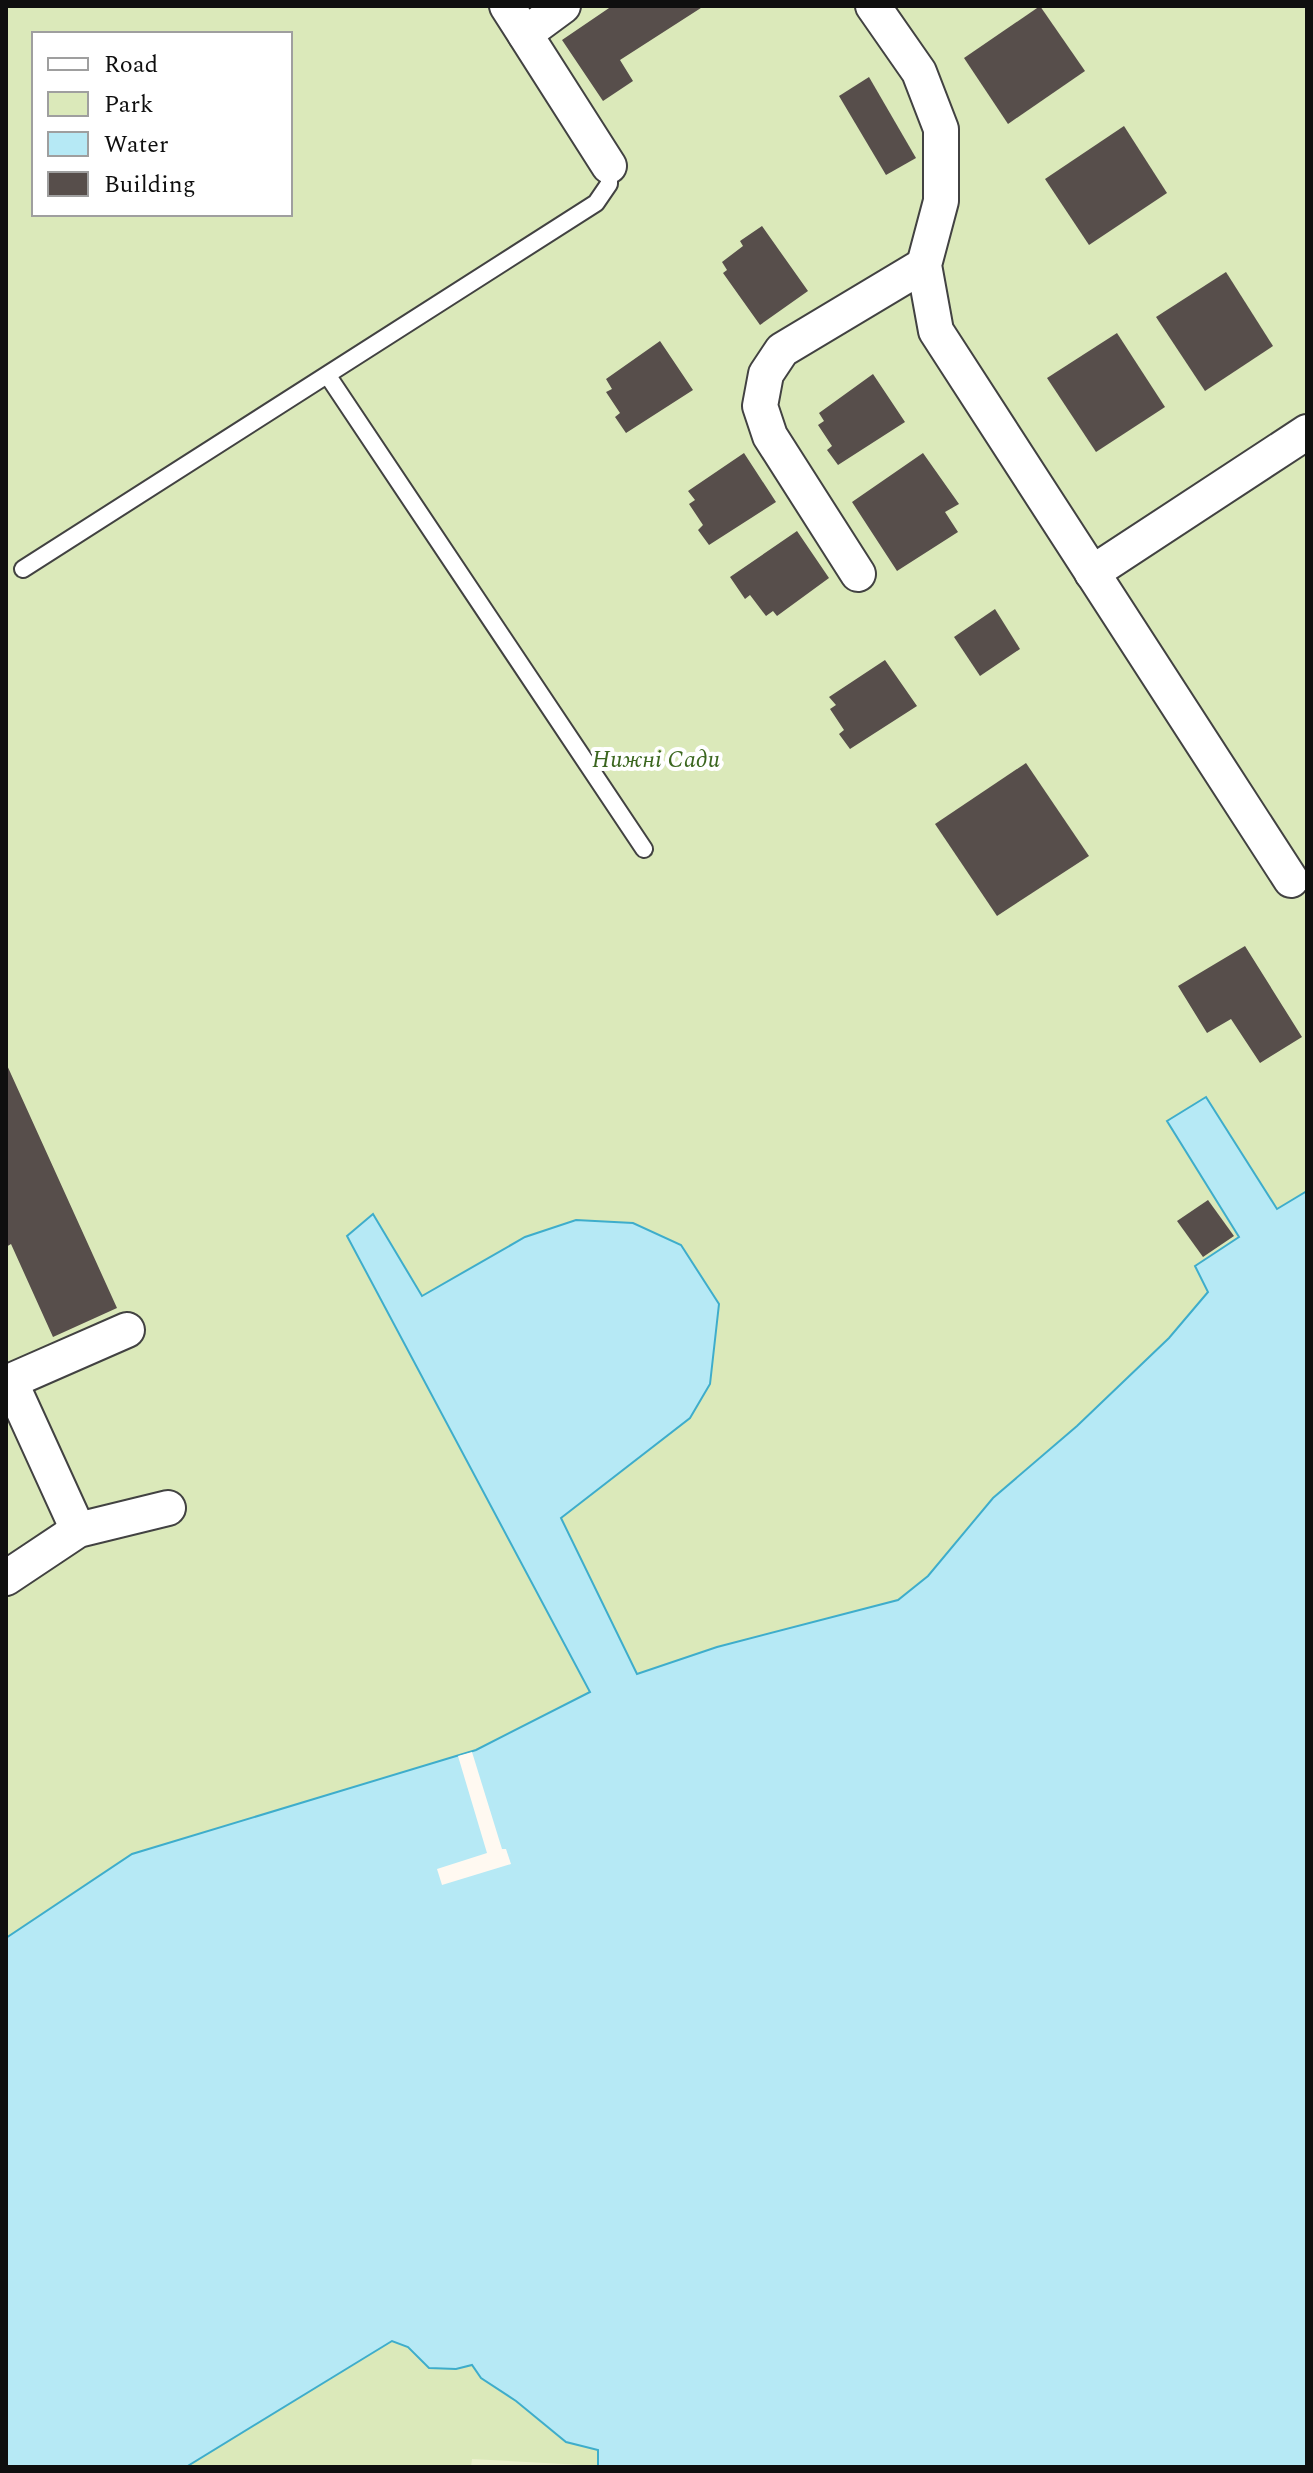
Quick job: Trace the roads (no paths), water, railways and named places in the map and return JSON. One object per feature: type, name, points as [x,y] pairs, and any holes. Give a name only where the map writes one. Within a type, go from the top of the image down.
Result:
[{"type":"street","points":[[563,6],[516,20],[609,166]]},
{"type":"street","points":[[873,6],[919,72],[941,129],[941,201],[924,265],[936,331],[1291,880]]},
{"type":"street","points":[[858,574],[770,436],[760,406],[766,374],[782,350],[924,265]]},
{"type":"street","points":[[1092,573],[1307,432]]},
{"type":"street","points":[[78,1530],[8,1382],[127,1330]]},
{"type":"street","points":[[6,1578],[78,1530],[168,1508]]},
{"type":"lane","points":[[23,569],[596,203],[609,184],[609,166]]},
{"type":"lane","points":[[328,376],[644,849]]},
{"type":"water","points":[[1206,1097],[1277,1209],[1307,1191],[1307,2467],[598,2467],[598,2450],[566,2442],[516,2401],[481,2378],[472,2365],[456,2369],[429,2368],[408,2347],[392,2341],[186,2467],[6,2467],[6,1938],[132,1854],[476,1750],[590,1692],[347,1236],[373,1214],[422,1296],[525,1237],[576,1220],[633,1223],[681,1245],[719,1304],[710,1384],[690,1418],[561,1518],[637,1674],[717,1647],[898,1600],[928,1576],[993,1498],[1077,1426],[1169,1338],[1208,1292],[1195,1266],[1239,1237],[1167,1121]]},
{"type":"park label","name":"Нижні Сади","points":[[656,760]]}]
